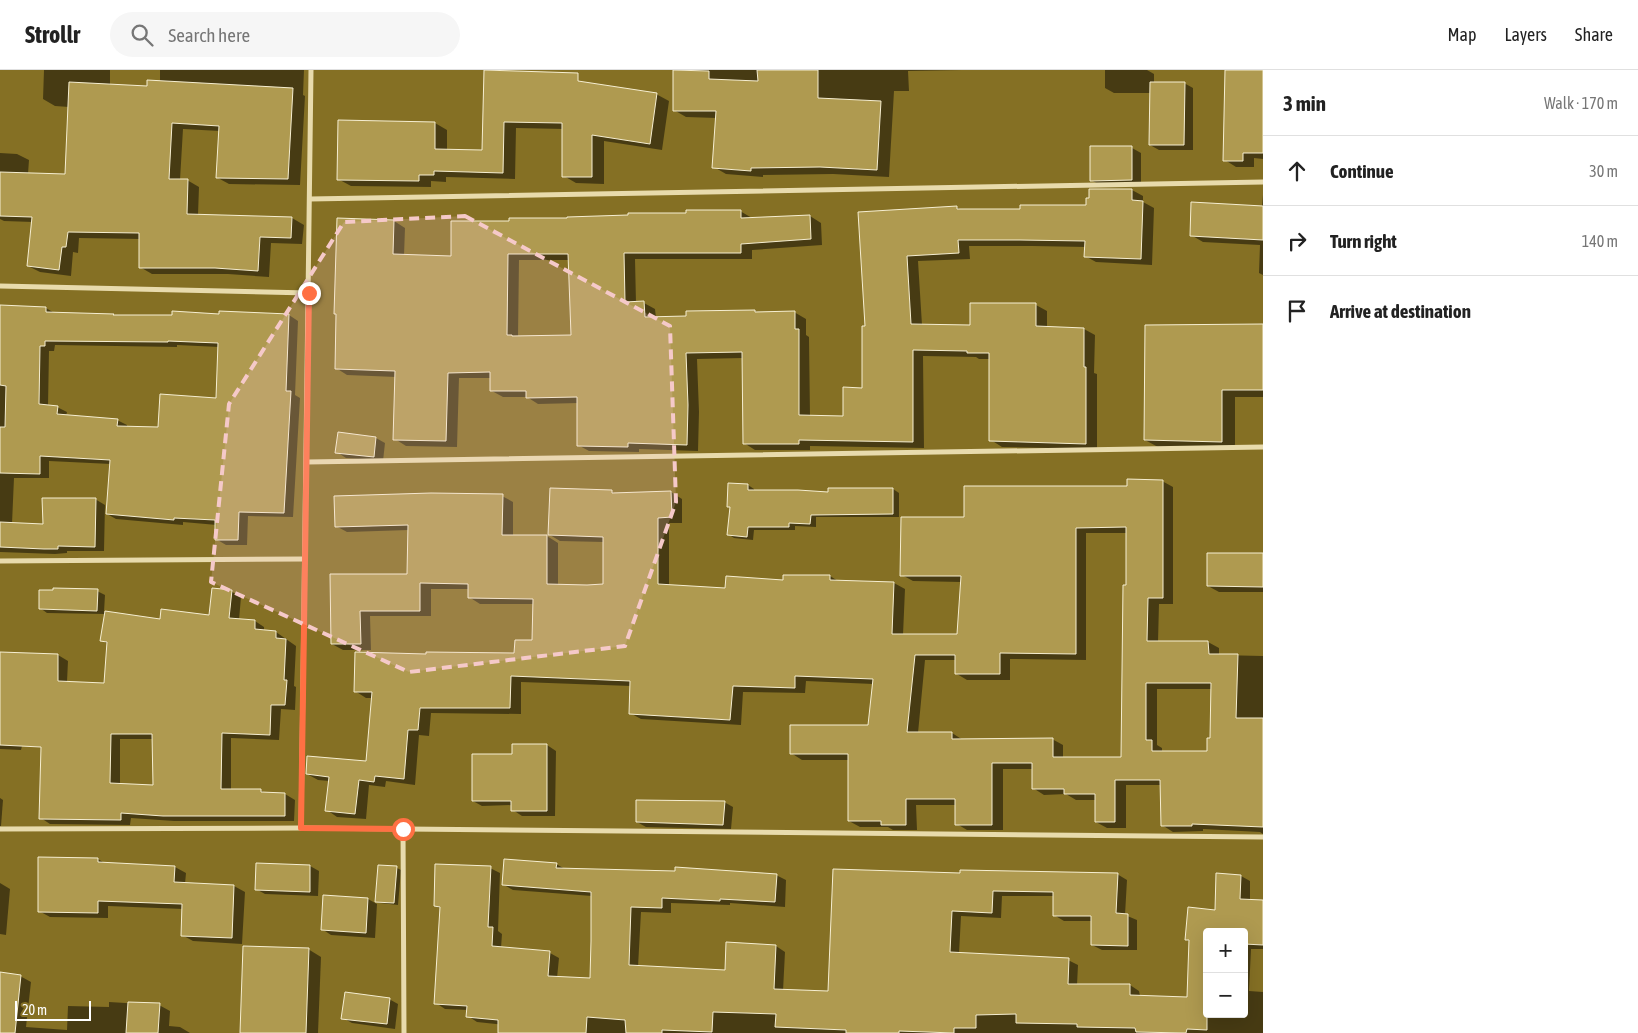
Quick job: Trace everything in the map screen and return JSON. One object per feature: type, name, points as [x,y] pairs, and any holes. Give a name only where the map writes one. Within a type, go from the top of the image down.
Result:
[{"type":"street","points":[[301,828],[312,70]]},
{"type":"street","points":[[310,199],[1263,182]]},
{"type":"street","points":[[0,286],[309,293]]},
{"type":"street","points":[[307,462],[1263,447]]},
{"type":"street","points":[[0,561],[305,559]]},
{"type":"street","points":[[0,829],[301,828],[1263,837]]},
{"type":"street","points":[[403,829],[404,1033]]},
{"type":"highlighted area","points":[[465,216],[670,326],[676,502],[625,646],[409,672],[211,582],[229,404],[344,222]]},
{"type":"building","points":[[484,70],[578,73],[578,81],[657,93],[650,144],[592,135],[592,177],[562,177],[562,123],[504,122],[503,173],[434,171],[434,175],[419,175],[419,181],[337,180],[338,120],[435,122],[435,149],[482,150]]},
{"type":"building","points":[[673,70],[709,71],[709,79],[758,81],[757,70],[818,70],[818,98],[881,101],[877,170],[820,167],[751,168],[751,171],[712,168],[716,111],[673,111]]},
{"type":"building","points":[[1225,70],[1263,70],[1263,153],[1243,153],[1243,161],[1223,161]]},
{"type":"building","points":[[147,80],[293,88],[288,179],[216,178],[219,126],[172,123],[169,179],[188,179],[187,214],[292,217],[291,238],[260,237],[258,271],[215,268],[139,268],[139,233],[68,232],[66,247],[62,247],[59,270],[27,266],[32,217],[0,216],[0,172],[65,174],[69,82],[147,86]]},
{"type":"building","points":[[1150,82],[1185,82],[1184,145],[1149,145]]},
{"type":"building","points":[[1090,146],[1132,146],[1132,180],[1090,181]]},
{"type":"building","points":[[1089,189],[1132,189],[1132,200],[1143,201],[1141,259],[1084,257],[1085,241],[1020,240],[958,240],[959,253],[907,256],[911,324],[970,325],[970,303],[1036,303],[1036,326],[1084,328],[1086,444],[989,441],[989,353],[913,350],[913,442],[799,440],[799,444],[743,444],[742,352],[686,353],[687,445],[628,443],[628,447],[577,446],[577,397],[526,398],[526,391],[490,391],[490,372],[448,373],[446,441],[393,440],[395,371],[335,369],[336,314],[334,314],[337,218],[394,220],[393,254],[451,256],[451,221],[509,221],[509,218],[567,218],[628,215],[628,213],[686,213],[686,210],[741,210],[741,218],[810,215],[811,239],[741,244],[741,253],[624,253],[625,302],[644,301],[645,317],[686,316],[686,311],[795,311],[795,329],[799,329],[799,415],[843,416],[843,387],[862,388],[862,326],[865,326],[858,212],[957,206],[957,209],[1020,209],[1020,205],[1086,205],[1086,198],[1089,198]],"holes":[[[508,254],[568,254],[571,335],[507,335]]]},
{"type":"building","points":[[1191,202],[1263,206],[1263,240],[1190,236]]},
{"type":"building","points":[[0,305],[46,307],[46,312],[113,315],[172,315],[172,311],[219,314],[219,311],[289,314],[286,391],[291,391],[284,513],[239,512],[238,540],[215,540],[215,520],[174,518],[174,520],[106,514],[110,460],[40,456],[40,474],[0,473],[0,427],[5,427],[6,386],[0,385]],"holes":[[[45,341],[218,343],[216,398],[160,394],[158,427],[117,426],[118,419],[57,414],[58,406],[39,404],[40,346],[45,346]]]},
{"type":"building","points":[[1263,324],[1263,390],[1222,390],[1222,442],[1144,440],[1145,325]]},
{"type":"building","points":[[338,432],[376,437],[374,457],[335,453]]},
{"type":"building","points":[[1127,479],[1163,480],[1163,598],[1148,598],[1147,641],[1208,641],[1209,654],[1238,654],[1236,718],[1263,718],[1263,827],[1192,824],[1192,826],[1161,826],[1160,780],[1115,780],[1115,822],[1095,822],[1095,794],[1064,794],[1064,789],[1032,789],[1032,763],[992,763],[992,825],[955,825],[955,799],[906,799],[906,825],[881,825],[881,821],[848,821],[848,754],[790,754],[790,725],[868,725],[873,679],[795,676],[795,688],[733,686],[730,720],[629,714],[630,681],[511,676],[510,708],[420,708],[418,730],[408,730],[404,779],[375,776],[374,782],[359,780],[355,814],[325,811],[329,777],[306,774],[307,756],[366,761],[372,692],[354,692],[355,652],[426,654],[426,652],[514,653],[515,640],[532,640],[533,599],[468,598],[468,584],[420,583],[420,611],[360,611],[361,644],[331,644],[330,574],[407,574],[408,525],[335,527],[334,496],[431,493],[503,494],[502,535],[547,535],[547,584],[587,585],[603,584],[603,537],[548,535],[550,488],[612,490],[612,493],[671,491],[672,517],[658,518],[658,584],[725,588],[726,576],[783,580],[783,575],[830,575],[830,580],[894,582],[892,634],[957,634],[961,576],[900,576],[901,517],[964,517],[964,486],[1127,486]],"holes":[[[1126,527],[1126,585],[1123,585],[1121,757],[1053,757],[1053,738],[952,739],[952,732],[907,732],[915,655],[955,655],[955,674],[1000,674],[1000,653],[1076,654],[1076,528]],[[1146,683],[1211,683],[1210,738],[1207,738],[1207,751],[1152,751],[1152,740],[1146,740]]]},
{"type":"building","points":[[728,483],[748,484],[748,490],[828,492],[828,488],[893,488],[893,514],[811,515],[810,524],[789,523],[789,527],[748,527],[747,537],[727,535],[730,507],[727,507]]},
{"type":"building","points":[[42,498],[96,498],[95,547],[58,546],[58,549],[44,549],[0,547],[0,522],[43,524]]},
{"type":"building","points":[[1207,553],[1263,553],[1263,587],[1207,586]]},
{"type":"building","points":[[53,588],[98,589],[97,611],[39,609],[39,590],[53,590]]},
{"type":"building","points":[[212,588],[232,590],[229,618],[255,620],[255,629],[276,631],[276,638],[286,639],[284,680],[287,680],[285,705],[271,705],[270,735],[222,733],[221,789],[261,789],[261,792],[285,793],[285,816],[163,816],[121,813],[121,820],[39,819],[41,747],[0,745],[0,652],[58,654],[58,681],[104,683],[107,642],[100,641],[105,611],[160,619],[161,609],[209,615]],"holes":[[[111,734],[152,734],[153,785],[110,783]]]},
{"type":"building","points":[[512,744],[547,744],[547,811],[511,811],[511,801],[472,801],[472,754],[512,754]]},
{"type":"building","points":[[636,800],[725,801],[723,825],[636,822]]},
{"type":"building","points":[[38,857],[98,858],[98,862],[175,866],[174,882],[234,885],[232,938],[181,936],[182,904],[98,901],[98,913],[38,912]]},
{"type":"building","points":[[504,859],[557,863],[556,868],[675,871],[675,867],[777,874],[775,902],[662,898],[662,908],[631,907],[629,965],[725,970],[726,942],[776,945],[774,989],[828,991],[833,869],[960,873],[960,870],[1118,873],[1116,913],[1128,914],[1128,946],[1091,945],[1091,916],[1053,916],[1053,892],[993,891],[992,913],[952,911],[950,952],[1069,958],[1068,984],[1130,984],[1130,995],[1187,997],[1189,940],[1185,940],[1188,907],[1215,910],[1216,873],[1241,875],[1240,899],[1263,900],[1263,945],[1248,944],[1248,928],[1203,928],[1203,1018],[1207,1018],[1207,1030],[1187,1029],[1186,1033],[1136,1032],[1135,1028],[1077,1027],[1077,1024],[1016,1023],[1016,1014],[976,1015],[976,1028],[954,1028],[954,1033],[899,1031],[899,1033],[846,1033],[846,1030],[775,1027],[776,1014],[713,1012],[712,1032],[662,1030],[662,1033],[626,1033],[625,1020],[587,1017],[586,1033],[498,1033],[498,1020],[466,1017],[467,1006],[434,1004],[440,907],[434,906],[435,864],[491,866],[488,927],[493,927],[492,946],[550,951],[548,976],[590,978],[591,941],[591,892],[502,885]]},
{"type":"building","points":[[256,863],[310,865],[310,892],[255,890]]},
{"type":"building","points":[[378,865],[397,866],[394,903],[375,902]]},
{"type":"building","points":[[323,895],[368,898],[366,933],[321,930]]},
{"type":"building","points":[[243,946],[309,948],[306,1033],[240,1033]]},
{"type":"building","points":[[0,972],[21,975],[15,1033],[0,1033]]},
{"type":"building","points":[[345,992],[390,998],[387,1024],[341,1019]]},
{"type":"building","points":[[128,1002],[160,1003],[158,1033],[126,1033]]},
{"type":"route","points":[[309,293],[301,828],[403,829]]}]
